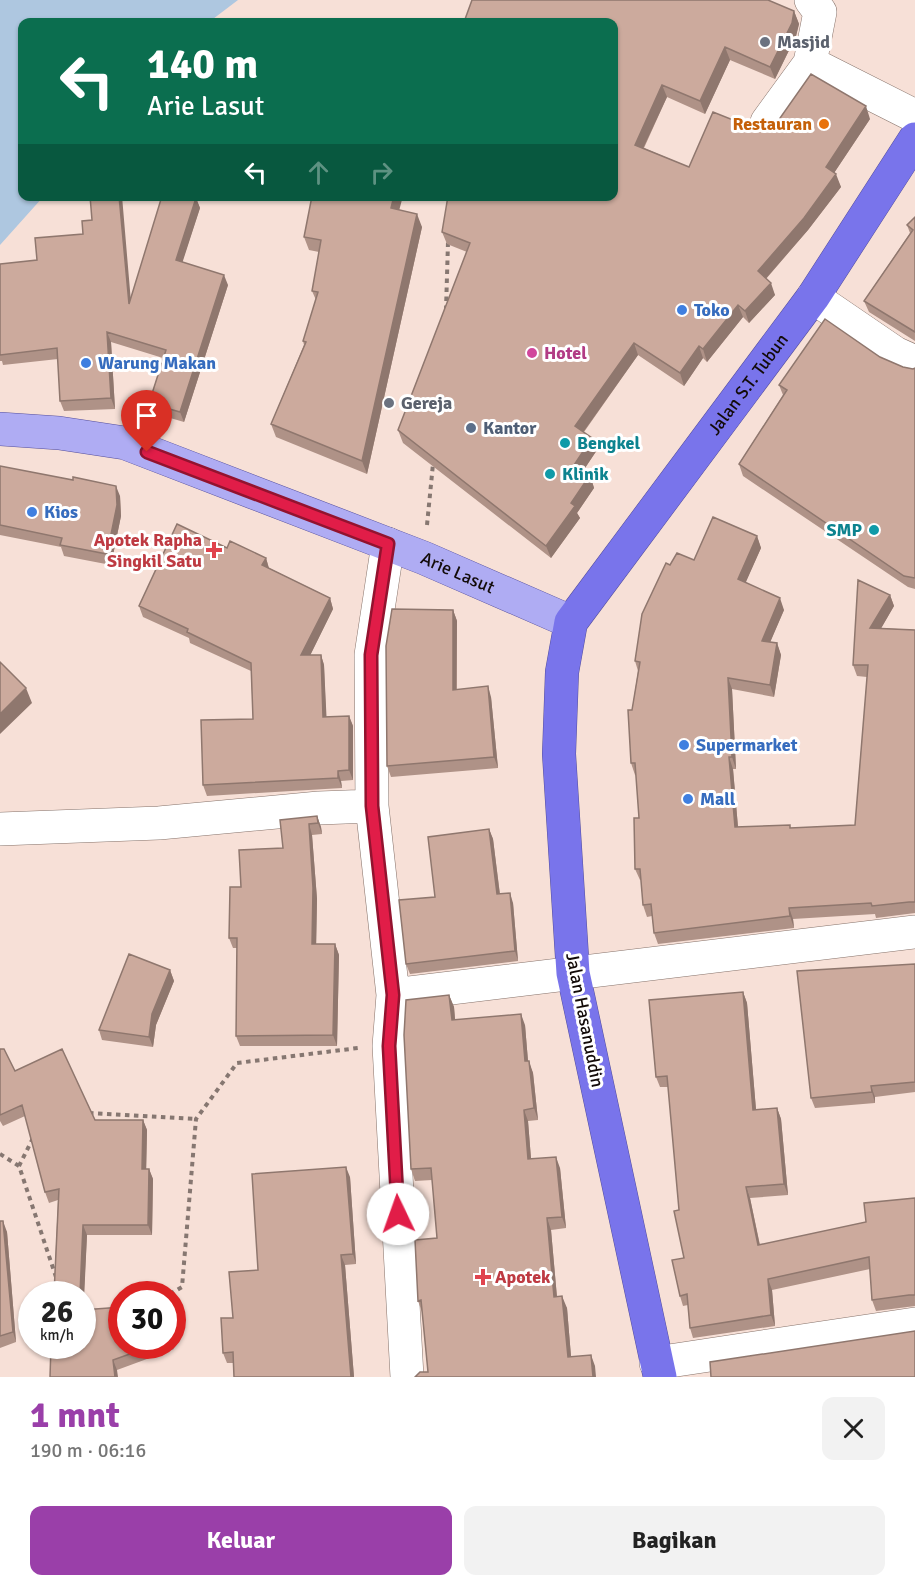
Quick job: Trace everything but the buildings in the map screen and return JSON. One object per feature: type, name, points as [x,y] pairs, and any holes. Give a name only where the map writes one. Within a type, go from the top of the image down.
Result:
[{"type":"highway","name":"Jalan S.T. Tubun","points":[[571,622],[813,297],[915,139]]},
{"type":"highway","name":"Jalan Hasanuddin","points":[[571,622],[562,672],[559,754],[573,973],[658,1370]]},
{"type":"main road","name":"Arie Lasut","points":[[0,429],[59,433],[125,443],[424,558],[571,622]]},
{"type":"street","points":[[767,122],[810,63],[820,12],[811,0]]},
{"type":"street","points":[[810,63],[915,116]]},
{"type":"street","points":[[813,297],[895,353],[915,362]]},
{"type":"street","points":[[388,544],[371,655],[372,806],[393,995],[389,1046],[407,1377]]},
{"type":"street","points":[[0,829],[128,825],[319,808],[372,806]]},
{"type":"street","points":[[393,995],[915,932]]},
{"type":"street","points":[[658,1370],[915,1324]]},
{"type":"path","points":[[445,318],[448,241]]},
{"type":"path","points":[[424,558],[434,455]]},
{"type":"path","points":[[182,1281],[196,1119],[237,1063],[389,1046]]},
{"type":"path","points":[[84,1113],[196,1119]]},
{"type":"path","points":[[19,1166],[37,1130]]},
{"type":"path","points":[[0,1154],[19,1166],[58,1281]]},
{"type":"water","points":[[0,0],[238,0],[214,18],[18,18],[18,201],[39,201],[0,245]]},
{"type":"place","name":"Masjid","points":[[765,42]]},
{"type":"place","name":"Restauran","points":[[824,124]]},
{"type":"place","name":"Toko","points":[[682,310]]},
{"type":"place","name":"Hotel","points":[[532,353]]},
{"type":"place","name":"Warung Makan","points":[[86,363]]},
{"type":"place","name":"Gereja","points":[[389,403]]},
{"type":"place","name":"Kantor","points":[[471,428]]},
{"type":"place","name":"Bengkel","points":[[565,443]]},
{"type":"place","name":"Klinik","points":[[550,474]]},
{"type":"place","name":"Kios","points":[[32,512]]},
{"type":"place","name":"SMP","points":[[874,530]]},
{"type":"place","name":"Apotek Rapha Singkil Satu","points":[[214,550]]},
{"type":"place","name":"Supermarket","points":[[684,745]]},
{"type":"place","name":"Mall","points":[[688,799]]},
{"type":"place","name":"Apotek","points":[[483,1277]]},
{"type":"route","points":[[147,452],[388,544],[371,655],[372,806],[393,995],[389,1046],[398,1214]]}]
